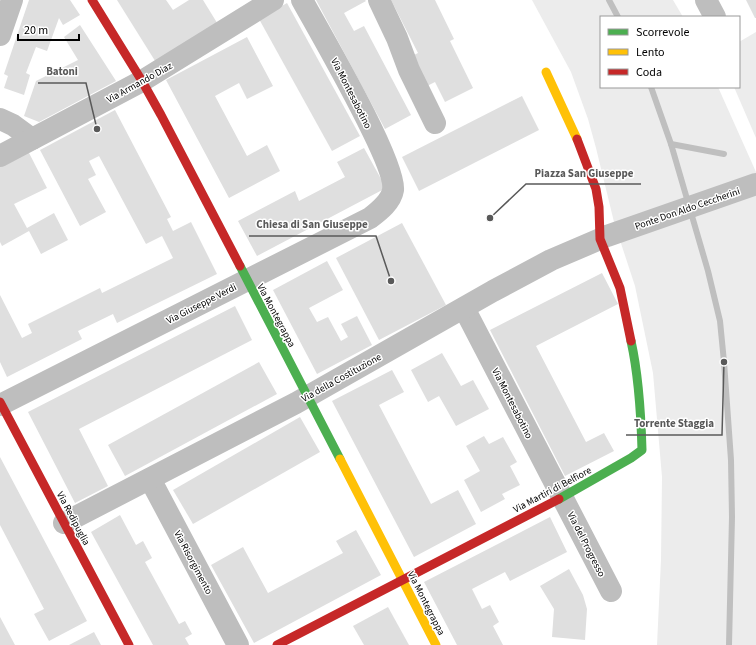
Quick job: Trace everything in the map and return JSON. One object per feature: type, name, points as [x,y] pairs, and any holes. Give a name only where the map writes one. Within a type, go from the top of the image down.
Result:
[{"type":"street","points":[[0,36],[12,0]]},
{"type":"street","name":"Via Montegrappa","points":[[92,0],[142,81],[308,396],[436,645]]},
{"type":"street","name":"Via Armando Diaz","points":[[0,156],[142,81],[273,0]]},
{"type":"street","name":"Via Montesabotino","points":[[302,0],[375,137],[391,174],[393,190]]},
{"type":"street","points":[[379,0],[397,38],[409,70],[435,123]]},
{"type":"street","points":[[706,0],[714,16]]},
{"type":"street","points":[[546,72],[575,133],[596,189],[599,207],[609,235]]},
{"type":"street","points":[[0,119],[13,125],[32,139]]},
{"type":"street","name":"Ponte Don Aldo Ceccherini","points":[[609,235],[756,184]]},
{"type":"street","name":"Via Giuseppe Verdi","points":[[0,404],[370,218],[385,204],[393,190]]},
{"type":"street","name":"Via della Costituzione","points":[[64,523],[308,396],[540,266],[609,235]]},
{"type":"street","name":"Via Martiri di Belfiore","points":[[277,645],[562,497],[632,458],[642,450],[640,396],[635,358],[609,235]]},
{"type":"street","name":"Via Montesabotino","points":[[464,308],[562,497]]},
{"type":"street","name":"Via Redipuglia","points":[[0,404],[129,645]]},
{"type":"street","name":"Via Risorgimento","points":[[150,479],[238,645]]},
{"type":"street","name":"Via del Progresso","points":[[562,497],[611,591]]},
{"type":"shaded area","points":[[532,0],[673,0],[682,16],[600,16],[600,88],[718,88],[756,172],[756,645],[657,645],[661,560],[662,477],[653,373],[635,286],[614,222],[588,119],[571,72]]},
{"type":"shaded area","points":[[756,32],[756,138],[734,88],[740,88],[740,41]]},
{"type":"building","points":[[29,0],[70,0],[80,15],[63,25],[59,18],[47,51],[36,47],[26,73],[30,75],[24,95],[4,88],[8,76],[4,74]]},
{"type":"building","points":[[117,0],[166,0],[173,10],[189,0],[203,0],[219,26],[157,64]]},
{"type":"building","points":[[316,0],[366,1],[344,13],[354,31],[364,26],[411,115],[385,129]]},
{"type":"building","points":[[391,0],[435,0],[454,39],[450,41],[473,88],[445,102],[435,82],[427,86],[412,56],[418,53]]},
{"type":"building","points":[[746,0],[756,0],[756,18],[755,18]]},
{"type":"building","points":[[287,3],[360,136],[332,151],[259,19]]},
{"type":"building","points":[[80,25],[116,81],[39,122],[24,116],[36,81],[78,60],[64,37]]},
{"type":"building","points":[[247,37],[273,86],[247,99],[239,83],[215,96],[247,156],[267,145],[280,171],[229,198],[166,80]]},
{"type":"building","points":[[522,96],[539,130],[419,191],[402,157]]},
{"type":"building","points":[[115,110],[171,217],[167,219],[173,231],[191,222],[217,274],[117,323],[113,314],[78,331],[82,339],[7,377],[0,362],[0,295],[22,338],[32,333],[28,324],[100,288],[102,293],[173,258],[162,236],[146,244],[99,156],[89,161],[96,175],[88,179],[106,212],[80,226],[40,150]]},
{"type":"building","points":[[364,148],[386,188],[257,256],[238,221],[295,191],[299,201],[345,177],[337,162]]},
{"type":"building","points":[[28,151],[47,188],[14,204],[27,228],[54,213],[68,240],[41,254],[29,231],[2,246],[0,242],[0,165]]},
{"type":"building","points":[[402,223],[446,305],[379,340],[336,258]]},
{"type":"building","points":[[327,261],[343,290],[309,308],[317,322],[328,317],[341,341],[348,337],[341,324],[357,316],[372,345],[317,374],[273,290]]},
{"type":"building","points":[[602,273],[618,304],[536,346],[586,442],[604,433],[614,451],[565,476],[490,330]]},
{"type":"building","points":[[235,306],[252,340],[79,429],[108,486],[75,503],[28,412]]},
{"type":"building","points":[[442,353],[461,386],[473,380],[489,409],[456,426],[439,396],[428,402],[411,370]]},
{"type":"building","points":[[259,362],[277,394],[125,476],[108,445]]},
{"type":"building","points":[[392,370],[404,392],[379,405],[431,504],[458,490],[476,524],[414,557],[332,401]]},
{"type":"building","points":[[300,417],[320,452],[193,524],[173,490]]},
{"type":"building","points":[[484,436],[489,444],[503,437],[517,462],[510,466],[520,485],[502,494],[505,499],[481,512],[464,480],[480,471],[466,446]]},
{"type":"building","points":[[0,457],[87,621],[49,641],[34,614],[44,609],[0,525]]},
{"type":"building","points":[[120,515],[136,545],[143,541],[152,558],[145,562],[179,624],[185,621],[192,634],[185,638],[189,645],[153,645],[91,532]]},
{"type":"building","points":[[550,517],[567,552],[510,581],[505,572],[472,589],[482,609],[490,605],[499,622],[493,626],[503,645],[457,645],[424,582]]},
{"type":"building","points":[[356,530],[381,575],[254,643],[211,565],[243,547],[268,593],[343,553],[336,541]]},
{"type":"building","points":[[569,569],[583,595],[587,609],[585,640],[552,637],[554,609],[540,586]]},
{"type":"building","points":[[388,607],[409,645],[364,645],[353,626]]},
{"type":"building","points":[[0,617],[15,645],[0,645]]},
{"type":"building","points":[[94,632],[101,645],[69,645]]},
{"type":"waterway","points":[[609,0],[617,16]]},
{"type":"waterway","points":[[651,88],[671,144],[708,271],[720,321],[731,460],[732,517],[729,645]]},
{"type":"waterway","points":[[671,144],[724,154]]},
{"type":"traffic: fast","points":[[240,266],[340,459]]},
{"type":"traffic: fast","points":[[559,499],[631,458],[642,450],[639,395],[631,341]]},
{"type":"traffic: slow","points":[[546,72],[577,139]]},
{"type":"traffic: slow","points":[[340,459],[436,645]]},
{"type":"traffic: jam","points":[[92,0],[142,81],[161,115],[240,266]]},
{"type":"traffic: jam","points":[[577,139],[596,189],[599,207],[600,239],[620,288],[631,341]]},
{"type":"traffic: jam","points":[[0,402],[129,645]]},
{"type":"traffic: jam","points":[[277,645],[559,499]]},
{"type":"place","name":"Batoni","points":[[97,129]]},
{"type":"place","name":"Piazza San Giuseppe","points":[[490,218]]},
{"type":"place","name":"Chiesa di San Giuseppe","points":[[391,281]]},
{"type":"place","name":"Torrente Staggia","points":[[724,362]]}]
